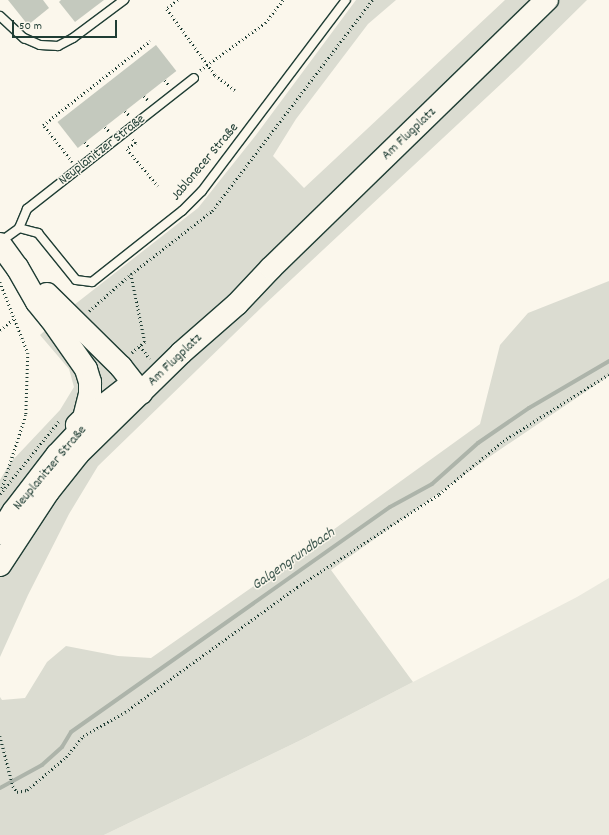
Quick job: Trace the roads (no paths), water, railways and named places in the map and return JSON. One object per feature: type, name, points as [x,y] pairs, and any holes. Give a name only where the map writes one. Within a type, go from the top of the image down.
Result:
[{"type":"main road","name":"Am Flugplatz","points":[[113,418],[131,392],[239,290],[271,268],[548,0]]},
{"type":"main road","name":"Neuplanitzer Straße","points":[[0,243],[17,267],[37,302],[106,373],[131,392]]},
{"type":"main road","name":"Neuplanitzer Straße","points":[[17,267],[118,364],[131,392]]},
{"type":"main road","name":"Neuplanitzer Straße","points":[[0,523],[48,458],[84,418],[88,405],[90,382],[86,369],[52,319]]},
{"type":"main road","name":"Neuplanitzer Straße","points":[[0,532],[56,455],[104,406],[131,392]]},
{"type":"main road","name":"Neuplanitzer Straße","points":[[0,565],[44,499],[78,454],[113,418]]},
{"type":"lane","points":[[0,16],[24,38],[40,45],[58,46],[73,38],[124,0]]},
{"type":"lane","name":"Jablonecer Straße","points":[[18,228],[38,233],[76,280],[92,282],[182,211],[202,191],[346,0]]},
{"type":"lane","name":"Neuplanitzer Straße","points":[[18,228],[27,209],[126,131],[167,102],[194,78]]},
{"type":"lane","points":[[0,243],[18,228]]},
{"type":"waterway","name":"Galgengrundbach","points":[[0,788],[42,765],[62,747],[71,732],[390,507],[432,484],[478,443],[529,408],[609,361]]}]
